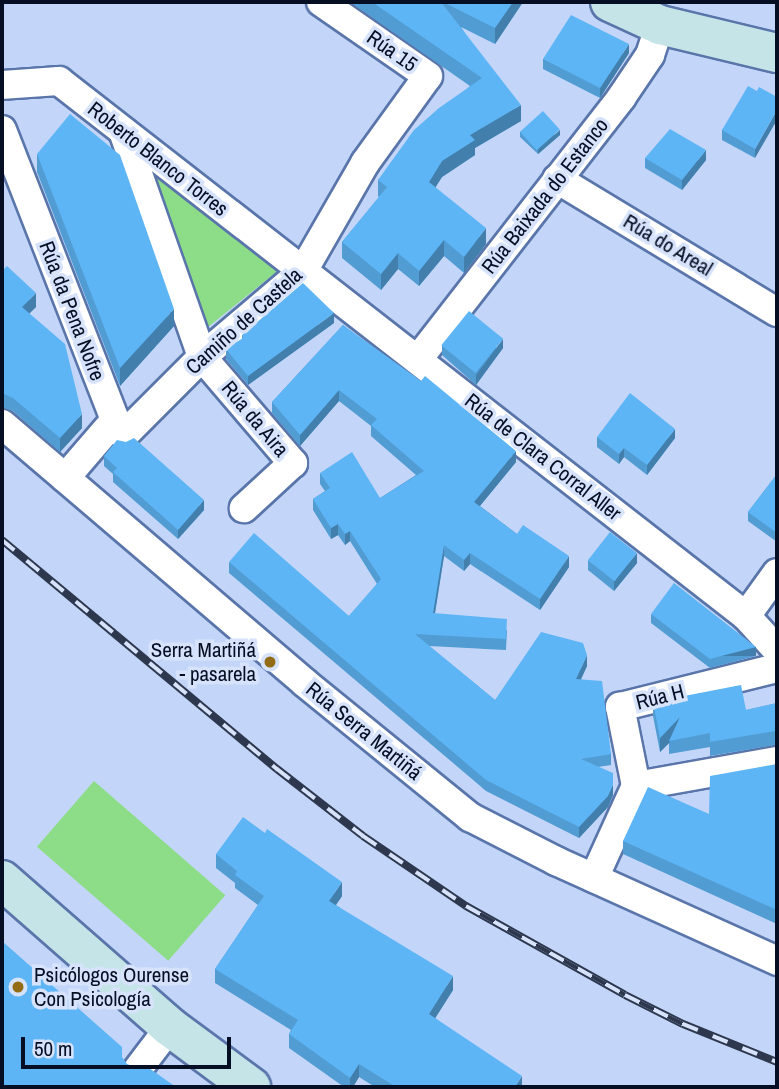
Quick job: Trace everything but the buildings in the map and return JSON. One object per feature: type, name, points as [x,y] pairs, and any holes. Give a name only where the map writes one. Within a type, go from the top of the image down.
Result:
[{"type":"street","name":"Rúa 15","points":[[321,2],[428,76]]},
{"type":"street","points":[[610,2],[660,25],[766,47]]},
{"type":"street","name":"Rúa Baixada do Estanco","points":[[418,359],[621,98],[650,55],[660,25]]},
{"type":"street","name":"Camiño de Castela","points":[[115,420],[124,435],[202,357],[303,271],[365,163],[428,76]]},
{"type":"street","name":"Roberto Blanco Torres","points":[[2,85],[59,81],[303,271]]},
{"type":"street","name":"Rúa da Pena Nofre","points":[[2,130],[115,420]]},
{"type":"street","points":[[122,131],[202,357]]},
{"type":"street","name":"Rúa do Areal","points":[[557,179],[777,312]]},
{"type":"street","name":"Rúa de Clara Corral Aller","points":[[303,271],[746,616],[777,650]]},
{"type":"street","name":"Rúa da Aira","points":[[202,357],[293,463],[244,508]]},
{"type":"street","points":[[65,478],[115,420]]},
{"type":"street","name":"Rúa Serra Martiñá","points":[[2,424],[305,683],[470,817],[594,878],[777,961]]},
{"type":"street","points":[[746,616],[777,573]]},
{"type":"street","name":"Rúa H","points":[[636,786],[620,706],[777,668]]},
{"type":"street","points":[[594,878],[636,786],[771,762]]},
{"type":"street","points":[[2,880],[170,1027],[250,1087]]},
{"type":"street","points":[[138,1069],[170,1027]]},
{"type":"green space","points":[[149,172],[279,270],[208,327]]},
{"type":"green space","points":[[94,781],[225,895],[168,961],[37,847]]},
{"type":"railway","points":[[2,540],[277,769],[363,836],[466,906],[625,995],[683,1024],[777,1062]]},
{"type":"place","name":"Serra Martiñá - pasarela","points":[[270,662]]},
{"type":"place","name":"Psicólogos Ourense Con Psicología","points":[[18,987]]}]
